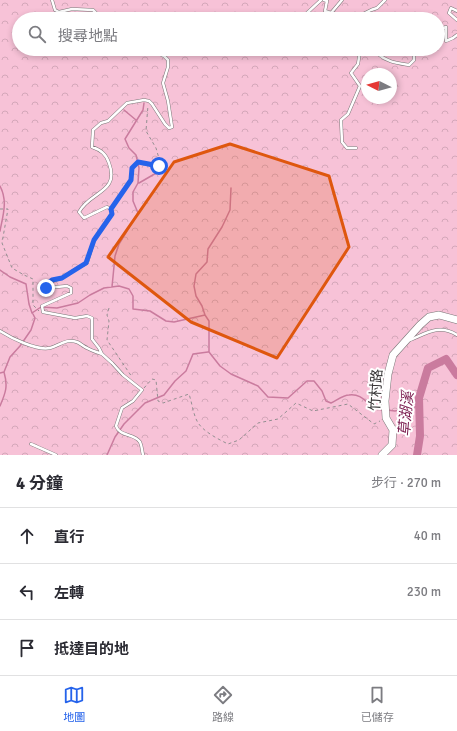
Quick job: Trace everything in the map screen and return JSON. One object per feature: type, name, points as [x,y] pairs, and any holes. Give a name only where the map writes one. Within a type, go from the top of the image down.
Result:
[{"type":"street","name":"竹村路","points":[[382,455],[392,444],[393,430],[386,418],[385,401],[388,374],[393,355],[429,317],[439,315],[457,320]]},
{"type":"lane","points":[[52,0],[55,10],[59,12],[72,9],[93,10],[95,12]]},
{"type":"lane","points":[[308,12],[323,0],[326,1],[325,11],[328,12]]},
{"type":"lane","points":[[332,12],[342,0]]},
{"type":"lane","points":[[379,0],[379,6]]},
{"type":"lane","points":[[367,12],[377,8],[385,0]]},
{"type":"lane","points":[[457,11],[451,8],[449,13],[457,20]]},
{"type":"lane","points":[[445,27],[446,41],[457,35]]},
{"type":"lane","points":[[102,354],[92,339],[92,318],[87,316],[75,318],[43,312],[42,306],[71,293],[71,288],[67,286],[46,288],[46,284],[52,280],[62,278],[86,263],[94,240],[112,214],[111,209],[107,207],[84,218],[79,212],[82,205],[108,187],[111,182],[112,172],[106,155],[100,149],[92,147],[93,130],[108,121],[128,103],[144,100],[149,101],[165,124],[169,128],[172,128],[168,101],[163,83],[168,67],[168,60],[164,56]]},
{"type":"lane","points":[[356,148],[347,148],[342,142],[341,120],[348,114],[360,86],[351,73],[358,64],[359,56]]},
{"type":"lane","points":[[380,56],[384,60],[409,65],[414,60],[414,56]]},
{"type":"lane","points":[[404,343],[439,329],[448,330],[457,335]]},
{"type":"lane","points":[[0,331],[12,338],[42,348],[50,348],[61,342],[69,341],[77,342],[102,354],[123,375],[142,390],[133,401],[122,408],[116,426],[121,432],[132,436],[141,443],[143,455]]},
{"type":"lane","points":[[31,444],[56,455]]},
{"type":"path","points":[[111,209],[131,180],[132,168],[138,162],[145,162],[151,165],[159,166],[160,162],[156,148],[146,130],[149,101]]},
{"type":"path","points":[[0,209],[8,210],[2,243],[12,268],[33,278],[33,305],[39,311],[43,312]]},
{"type":"path","points":[[109,308],[107,314],[109,321],[107,340],[137,386]]},
{"type":"path","points":[[142,390],[152,379],[156,380],[158,401],[163,402],[189,394],[200,425],[216,438],[228,444],[239,440],[258,423],[278,419],[296,403],[313,412],[348,404],[374,424],[386,418]]},
{"type":"highlighted area","points":[[230,144],[329,176],[349,247],[277,358],[191,322],[108,257],[174,162]]},
{"type":"green space","points":[[0,0],[457,0],[457,455],[0,455]]},
{"type":"waterway","points":[[112,287],[115,256],[119,244],[138,213],[133,201],[133,192],[138,183],[139,168],[136,155],[129,148],[125,139],[143,110],[144,103]]},
{"type":"waterway","points":[[124,110],[136,120]]},
{"type":"waterway","points":[[139,183],[158,172]]},
{"type":"waterway","points":[[0,186],[4,197],[0,231]]},
{"type":"waterway","points":[[205,315],[196,296],[194,286],[196,274],[207,262],[208,249],[222,227],[230,210],[231,188]]},
{"type":"waterway","points":[[0,270],[10,277],[26,284],[32,313],[41,307],[57,308],[78,303],[104,288],[119,286],[129,289],[133,296],[133,309],[150,311],[166,321],[174,322],[205,315],[209,321],[209,352],[220,366],[231,374],[258,386],[268,397],[288,398],[307,381],[314,381],[322,391],[326,401],[331,403],[344,396],[355,395],[359,396],[373,407],[383,410]]},
{"type":"waterway","points":[[0,373],[4,372],[10,357],[31,330],[35,318],[33,314]]},
{"type":"waterway","points":[[107,455],[115,437],[124,424],[145,403],[164,395],[175,381],[186,371],[193,354],[208,352]]},
{"type":"waterway","name":"草湖溪","points":[[417,455],[420,436],[419,398],[428,368],[446,359],[457,375]]},
{"type":"waterway","points":[[0,406],[6,389],[4,372]]},
{"type":"waterway","points":[[387,410],[395,411],[419,406]]},
{"type":"route","points":[[46,288],[46,284],[52,280],[62,278],[70,274],[86,263],[94,240],[112,214],[111,209],[131,180],[132,168],[138,162],[145,162],[151,165],[159,166]]}]
